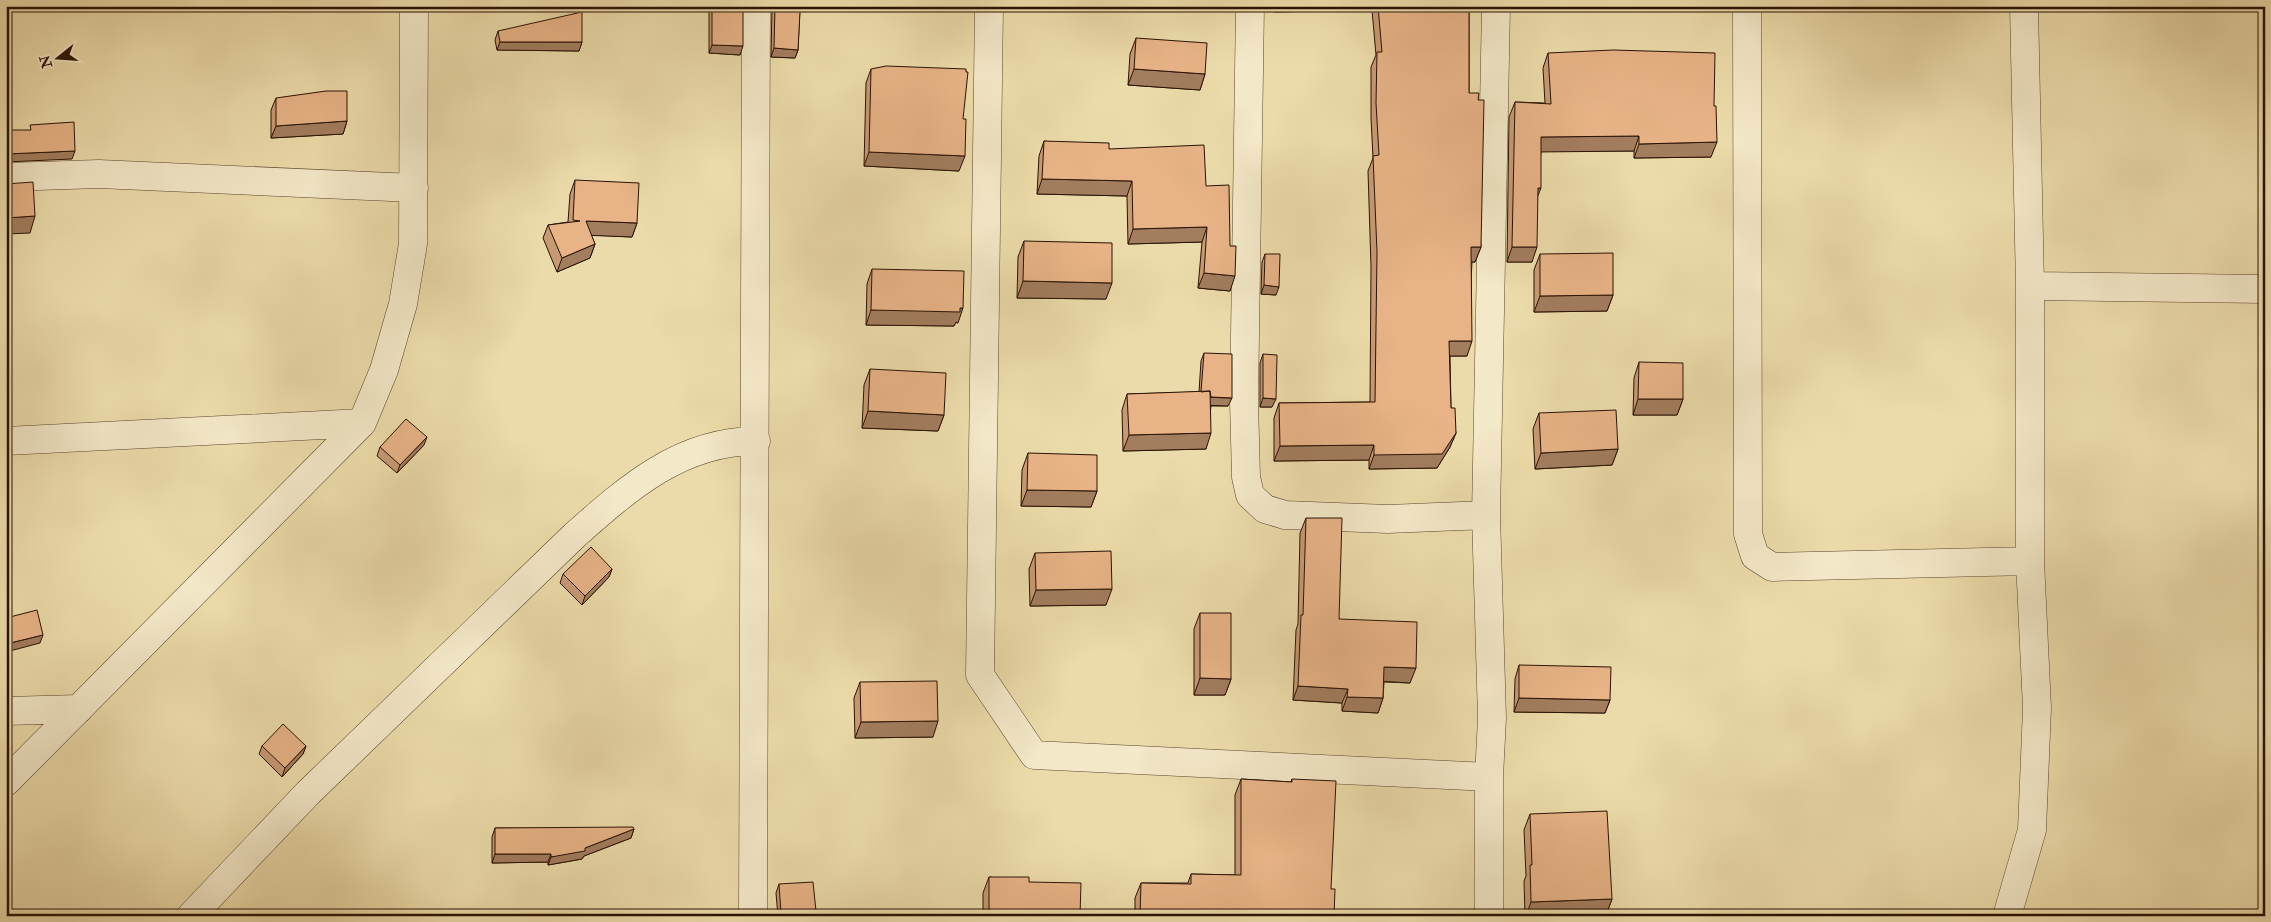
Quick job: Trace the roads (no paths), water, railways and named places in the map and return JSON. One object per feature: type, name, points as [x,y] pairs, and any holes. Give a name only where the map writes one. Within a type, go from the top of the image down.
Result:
[{"type":"street","points":[[6,782],[362,423],[384,370],[403,304],[414,244],[414,6]]},
{"type":"street","points":[[753,916],[756,6]]},
{"type":"street","points":[[989,6],[980,675],[1034,756],[1489,777]]},
{"type":"street","points":[[1250,6],[1244,402],[1246,477],[1250,495],[1264,509],[1285,515],[1388,519],[1486,515]]},
{"type":"street","points":[[1489,916],[1489,777],[1492,718],[1486,515],[1496,6]]},
{"type":"street","points":[[1747,6],[1748,534],[1755,556],[1772,567],[2030,561]]},
{"type":"street","points":[[2007,916],[2032,830],[2036,708],[2030,561],[2030,286],[2024,6]]},
{"type":"street","points":[[6,178],[98,174],[414,188]]},
{"type":"street","points":[[2030,286],[2265,289]]},
{"type":"street","points":[[6,441],[362,423]]},
{"type":"street","points":[[191,916],[308,793],[568,542],[615,500],[653,472],[706,447],[732,441],[756,441]]},
{"type":"street","points":[[6,711],[79,710]]}]
